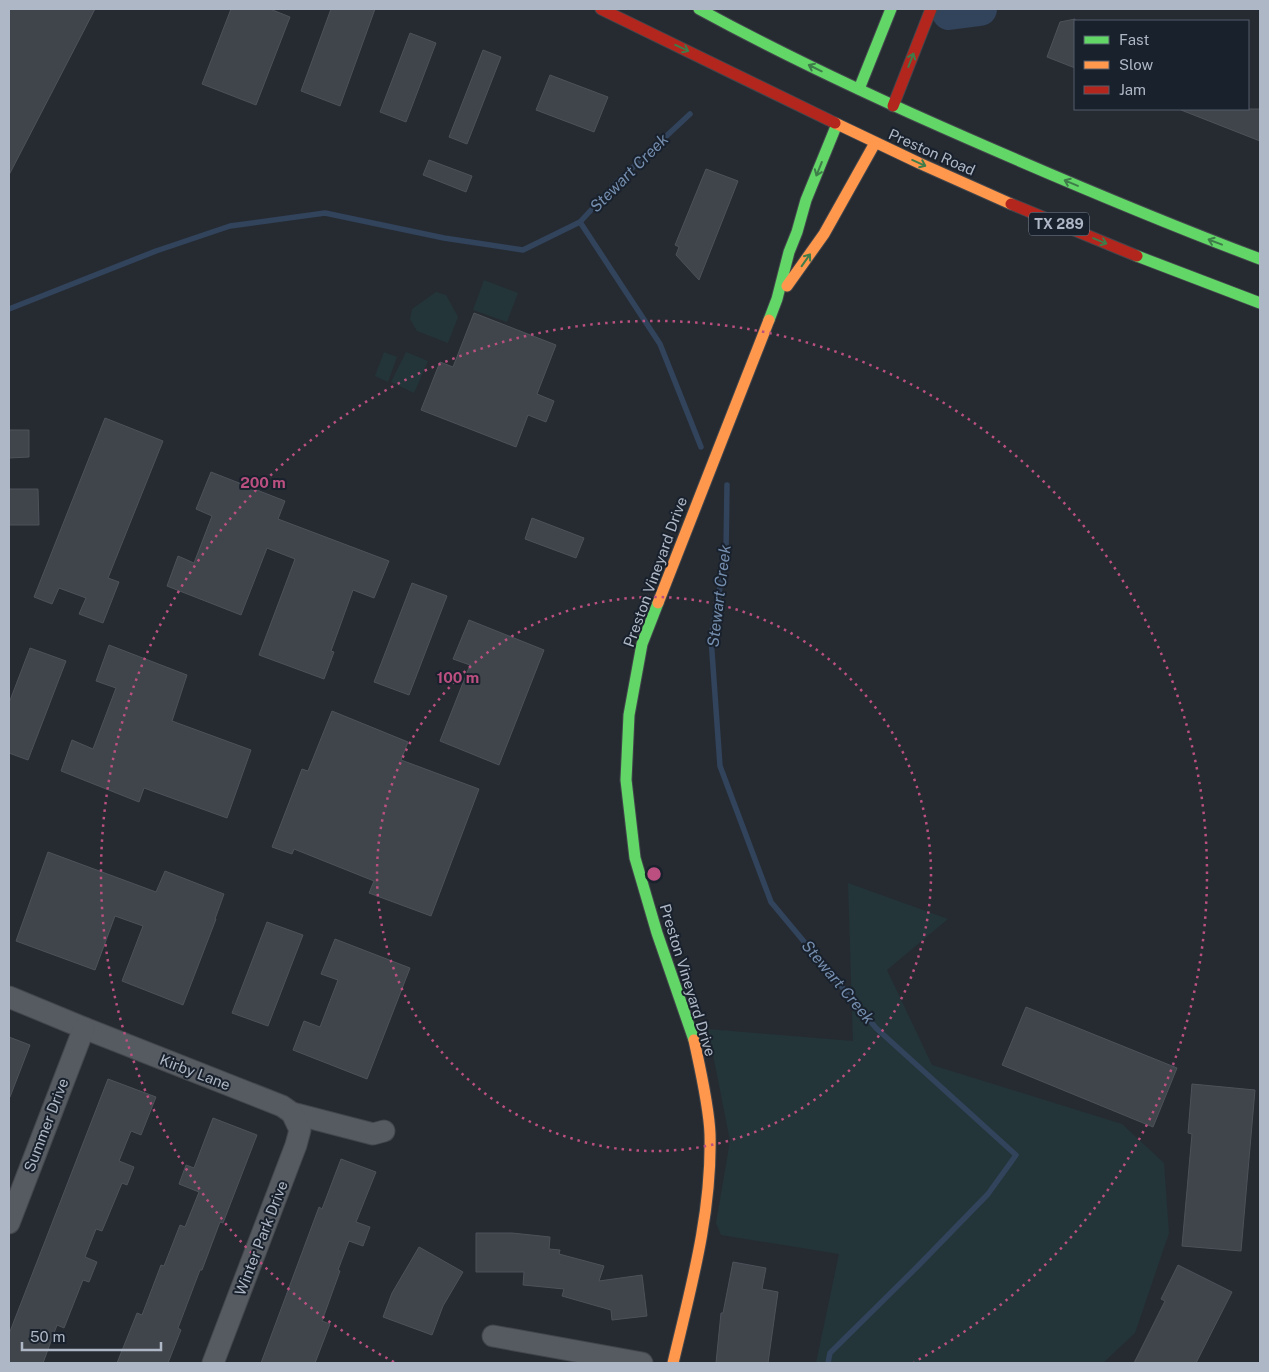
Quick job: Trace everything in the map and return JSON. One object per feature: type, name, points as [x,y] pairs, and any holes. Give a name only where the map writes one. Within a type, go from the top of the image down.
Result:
[{"type":"street","name":"Preston Road","points":[[601,9],[839,120],[1019,207],[1140,257],[1260,303]]},
{"type":"street","name":"Preston Road","points":[[699,9],[892,109],[1198,236],[1260,259]]},
{"type":"street","points":[[857,92],[891,9]]},
{"type":"street","points":[[892,109],[931,9]]},
{"type":"street","name":"Preston Vineyard Drive","points":[[673,1363],[696,1268],[706,1212],[709,1185],[710,1132],[701,1073],[691,1029],[657,933],[635,858],[626,780],[629,715],[642,644],[777,299],[789,252],[798,232],[806,200],[839,120]]},
{"type":"street","name":"Preston Vineyard Drive","points":[[777,299],[824,234],[876,139]]},
{"type":"street","name":"Kirby Lane","points":[[9,997],[282,1106],[292,1113],[373,1134],[384,1131]]},
{"type":"street","name":"Summer Drive","points":[[9,1223],[84,1028]]},
{"type":"street","name":"Winter Park Drive","points":[[212,1363],[296,1145],[300,1130],[292,1113]]},
{"type":"street","points":[[494,1336],[642,1363]]},
{"type":"shaded area","points":[[484,280],[518,293],[507,322],[473,310]]},
{"type":"shaded area","points":[[436,292],[446,295],[458,317],[448,343],[417,331],[410,319],[412,309]]},
{"type":"shaded area","points":[[384,352],[397,357],[388,382],[375,376]]},
{"type":"shaded area","points":[[406,352],[428,361],[414,393],[391,382]]},
{"type":"shaded area","points":[[848,883],[948,919],[887,970],[932,1065],[1122,1124],[1164,1163],[1169,1233],[1135,1333],[1103,1363],[816,1363],[839,1254],[721,1235],[716,1223],[730,1141],[708,1029],[853,1041]]},
{"type":"building","points":[[9,9],[95,9],[9,175]]},
{"type":"building","points":[[231,9],[270,9],[290,17],[256,105],[202,84]]},
{"type":"building","points":[[331,9],[375,9],[340,106],[301,91]]},
{"type":"building","points":[[1075,19],[1074,68],[1047,57],[1060,22]]},
{"type":"building","points":[[410,33],[436,43],[406,122],[380,112]]},
{"type":"building","points":[[483,50],[501,57],[467,144],[449,137]]},
{"type":"building","points":[[550,75],[608,97],[594,132],[536,110]]},
{"type":"building","points":[[1260,109],[1260,141],[1181,110]]},
{"type":"building","points":[[429,160],[472,176],[466,192],[423,175]]},
{"type":"building","points":[[706,169],[738,181],[699,280],[676,255],[679,247],[675,245]]},
{"type":"building","points":[[474,313],[556,345],[537,394],[554,401],[546,422],[528,415],[516,447],[421,410],[440,362],[453,367]]},
{"type":"building","points":[[105,418],[163,441],[108,578],[119,582],[103,623],[79,614],[86,598],[59,588],[52,604],[34,597]]},
{"type":"building","points":[[9,430],[29,430],[29,457],[9,458]]},
{"type":"building","points":[[211,472],[285,501],[278,519],[389,561],[374,598],[353,590],[331,651],[334,652],[324,679],[259,655],[295,559],[267,548],[241,615],[167,586],[178,556],[194,563],[212,516],[196,509]]},
{"type":"building","points":[[9,489],[38,489],[39,525],[9,525]]},
{"type":"building","points":[[532,518],[584,538],[576,558],[525,539]]},
{"type":"building","points":[[412,583],[447,596],[409,695],[374,682]]},
{"type":"building","points":[[469,620],[544,650],[499,765],[440,741],[470,665],[453,659]]},
{"type":"building","points":[[109,645],[187,675],[172,721],[251,750],[227,818],[144,788],[139,802],[61,771],[72,740],[93,749],[116,688],[96,681]]},
{"type":"building","points":[[30,648],[66,661],[28,760],[9,753],[9,703]]},
{"type":"building","points":[[332,711],[408,742],[401,760],[479,789],[431,916],[369,893],[374,881],[294,849],[292,854],[272,847],[302,769],[308,771]]},
{"type":"building","points":[[48,852],[156,892],[165,871],[224,894],[183,1005],[122,981],[143,926],[115,916],[95,970],[16,941]]},
{"type":"building","points":[[267,922],[303,935],[268,1026],[232,1013]]},
{"type":"building","points":[[335,939],[410,968],[367,1079],[293,1050],[304,1021],[320,1027],[338,980],[321,974]]},
{"type":"building","points":[[1026,1007],[1177,1068],[1153,1127],[1002,1065]]},
{"type":"building","points":[[9,1037],[30,1045],[10,1097],[9,1096]]},
{"type":"building","points":[[108,1079],[156,1097],[141,1135],[131,1131],[119,1161],[134,1167],[127,1185],[122,1183],[102,1231],[96,1229],[85,1257],[97,1262],[89,1282],[83,1280],[64,1328],[57,1325],[43,1363],[9,1363],[9,1334]]},
{"type":"building","points":[[1192,1084],[1255,1090],[1241,1251],[1182,1246],[1192,1134],[1188,1133]]},
{"type":"building","points":[[213,1118],[257,1135],[223,1223],[220,1222],[202,1270],[200,1270],[178,1328],[181,1330],[168,1363],[117,1363],[137,1313],[142,1315],[161,1265],[164,1266],[180,1225],[185,1227],[199,1192],[179,1184],[186,1165],[194,1168]]},
{"type":"building","points":[[341,1159],[376,1172],[356,1222],[370,1227],[363,1246],[349,1241],[322,1321],[330,1324],[315,1363],[261,1363],[319,1207],[322,1209]]},
{"type":"building","points":[[476,1233],[512,1233],[550,1237],[549,1249],[560,1250],[559,1254],[604,1266],[599,1281],[642,1275],[647,1316],[612,1320],[611,1310],[562,1296],[564,1289],[523,1285],[524,1272],[476,1272]]},
{"type":"building","points":[[419,1247],[463,1272],[443,1306],[432,1335],[383,1317],[392,1293]]},
{"type":"building","points":[[733,1262],[766,1268],[762,1289],[778,1292],[768,1363],[716,1363],[721,1313],[723,1313]]},
{"type":"building","points":[[1178,1265],[1232,1292],[1196,1363],[1134,1363],[1165,1301],[1161,1299]]},
{"type":"waterway","name":"Stewart Creek","points":[[949,13],[980,9]]},
{"type":"waterway","points":[[9,309],[156,251],[230,226],[325,213],[444,238],[523,250],[580,222],[617,182],[690,114]]},
{"type":"waterway","name":"Stewart Creek","points":[[580,222],[660,344],[701,447]]},
{"type":"waterway","name":"Stewart Creek","points":[[727,485],[726,553],[711,638],[720,766],[771,902],[876,1028],[1016,1155],[988,1194],[830,1353],[828,1363]]},
{"type":"traffic: fast","points":[[699,9],[799,61],[935,124],[1114,201],[1260,259]]},
{"type":"traffic: fast","points":[[859,89],[891,9]]},
{"type":"traffic: fast","points":[[769,320],[806,200],[837,124]]},
{"type":"traffic: fast","points":[[1137,256],[1260,303]]},
{"type":"traffic: fast","points":[[658,603],[642,644],[629,715],[626,780],[635,858],[657,933],[694,1040]]},
{"type":"traffic: slow","points":[[835,123],[1011,204]]},
{"type":"traffic: slow","points":[[787,286],[824,234],[875,143]]},
{"type":"traffic: slow","points":[[658,603],[769,320]]},
{"type":"traffic: slow","points":[[673,1363],[699,1250],[708,1192],[710,1163],[708,1111],[694,1040]]},
{"type":"traffic: jam","points":[[601,9],[835,123]]},
{"type":"traffic: jam","points":[[893,106],[931,9]]},
{"type":"traffic: jam","points":[[1011,204],[1137,256]]}]
